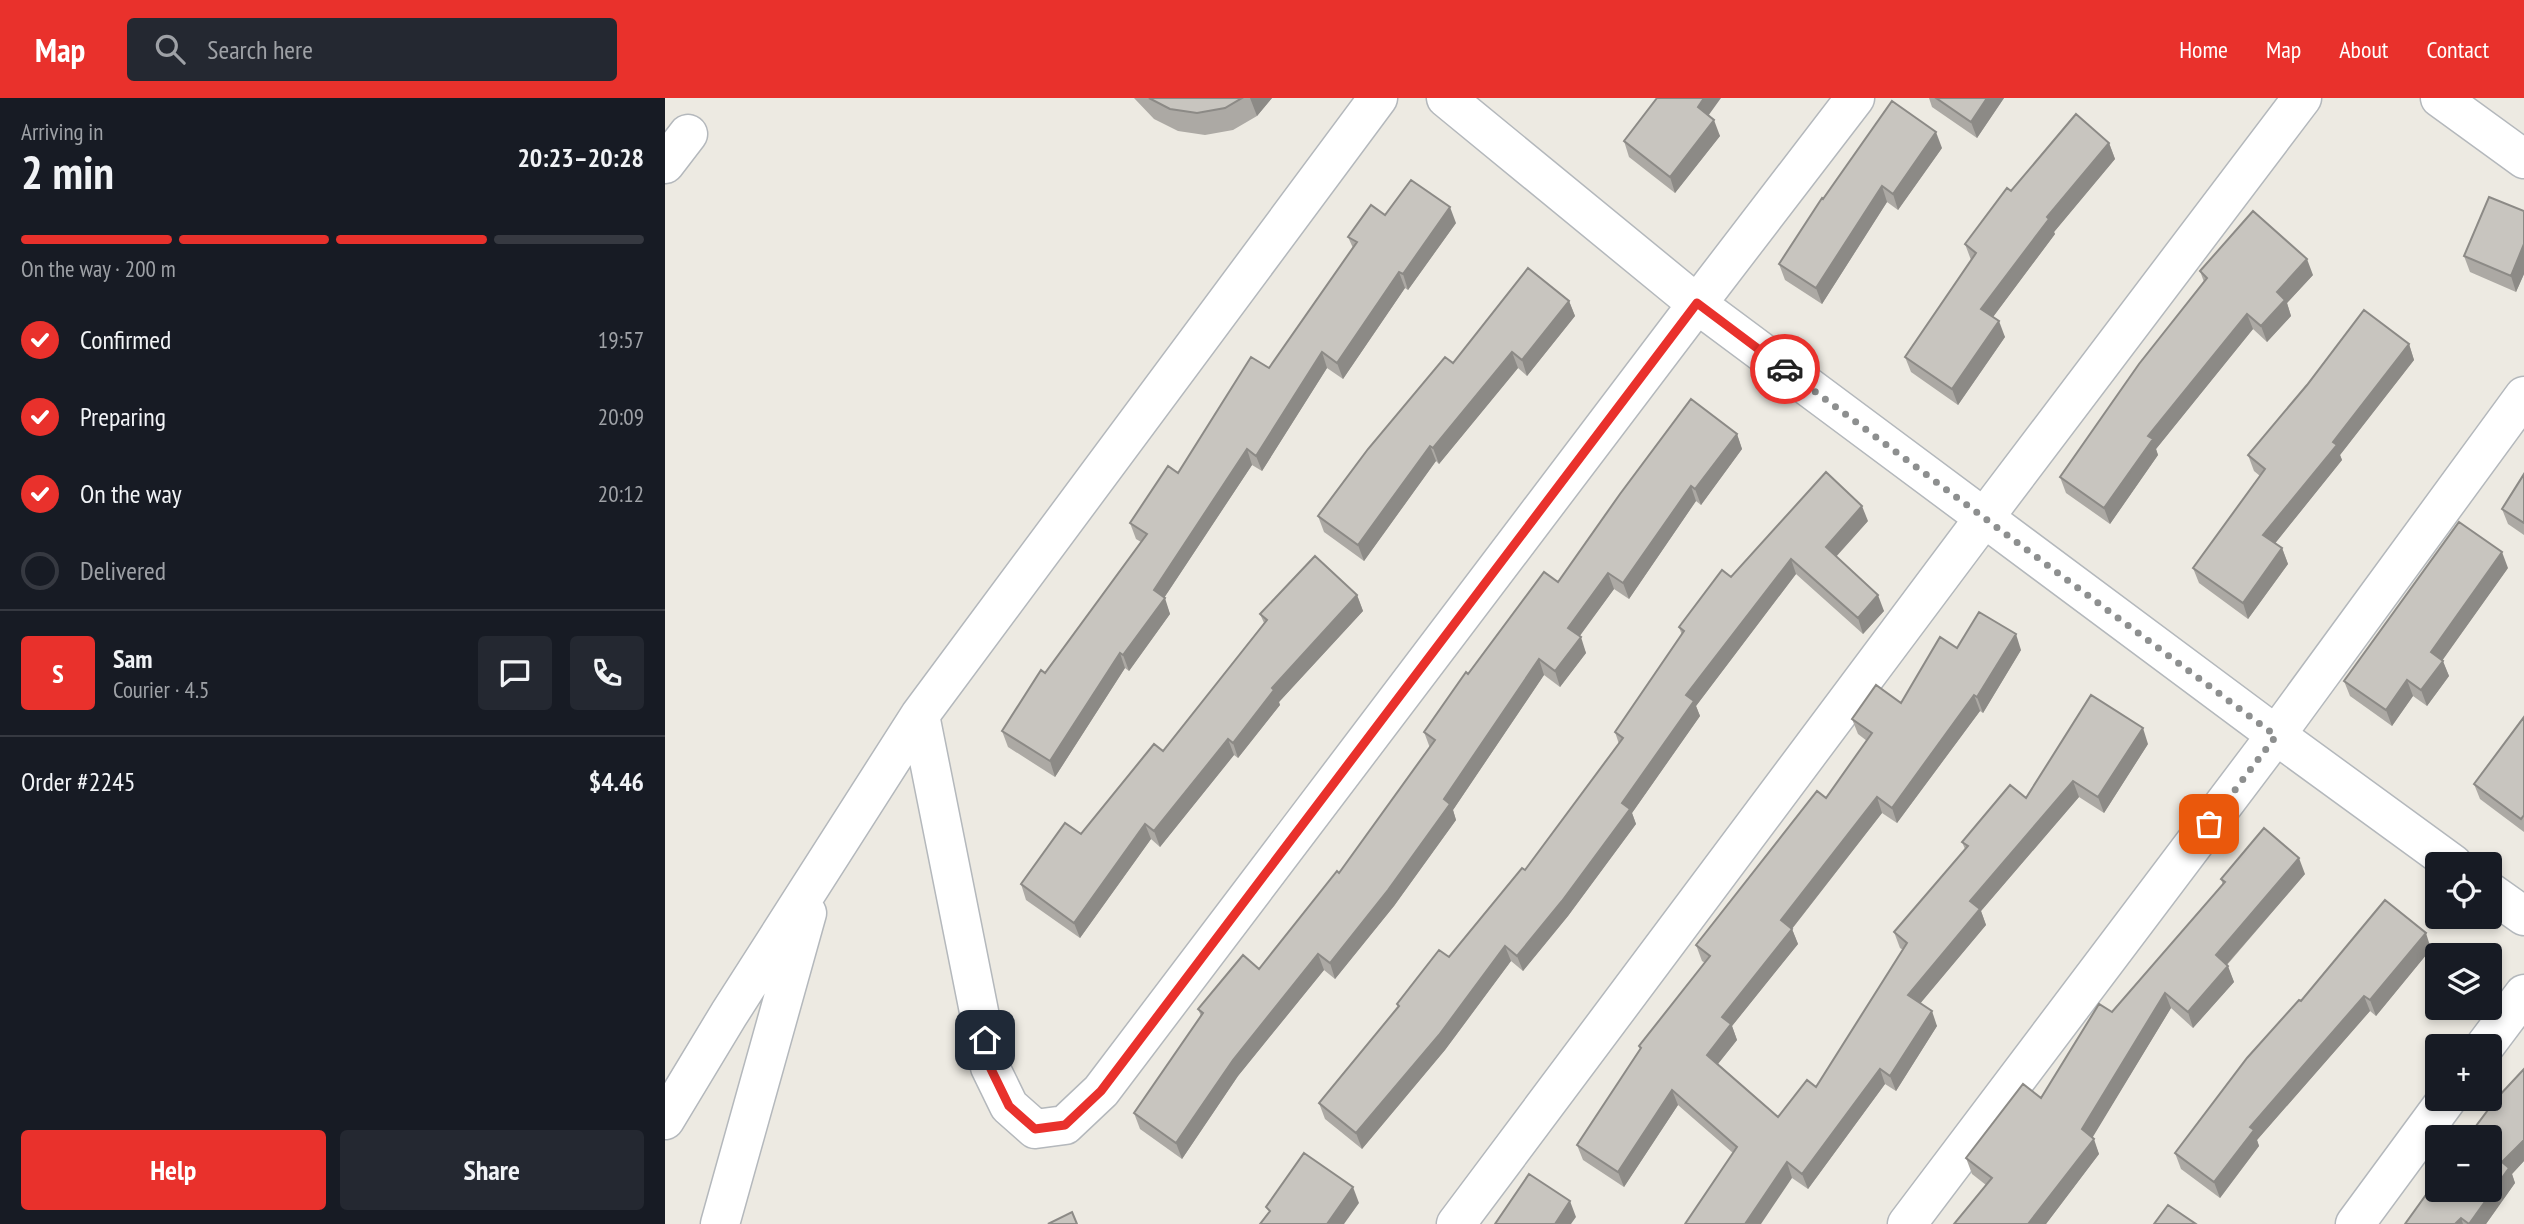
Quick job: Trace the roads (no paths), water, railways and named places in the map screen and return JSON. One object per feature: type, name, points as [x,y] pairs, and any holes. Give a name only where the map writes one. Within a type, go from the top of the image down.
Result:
[{"type":"street","points":[[665,1120],[729,1014],[920,715],[1378,98]]},
{"type":"street","points":[[1446,98],[1697,303],[2276,736],[2436,852]]},
{"type":"street","points":[[920,715],[990,1067],[1009,1106],[1035,1129],[1065,1125],[1101,1091],[1697,303],[1856,98]]},
{"type":"street","points":[[1456,1224],[2302,98]]},
{"type":"street","points":[[2439,98],[2524,159]]},
{"type":"street","points":[[665,164],[688,134]]},
{"type":"street","points":[[1907,1224],[2276,736],[2524,396]]},
{"type":"street","points":[[720,1224],[818,875]]},
{"type":"street","points":[[2502,900],[2524,916]]},
{"type":"street","points":[[2494,1034],[2524,994]]},
{"type":"street","points":[[2355,1224],[2438,1111]]}]
